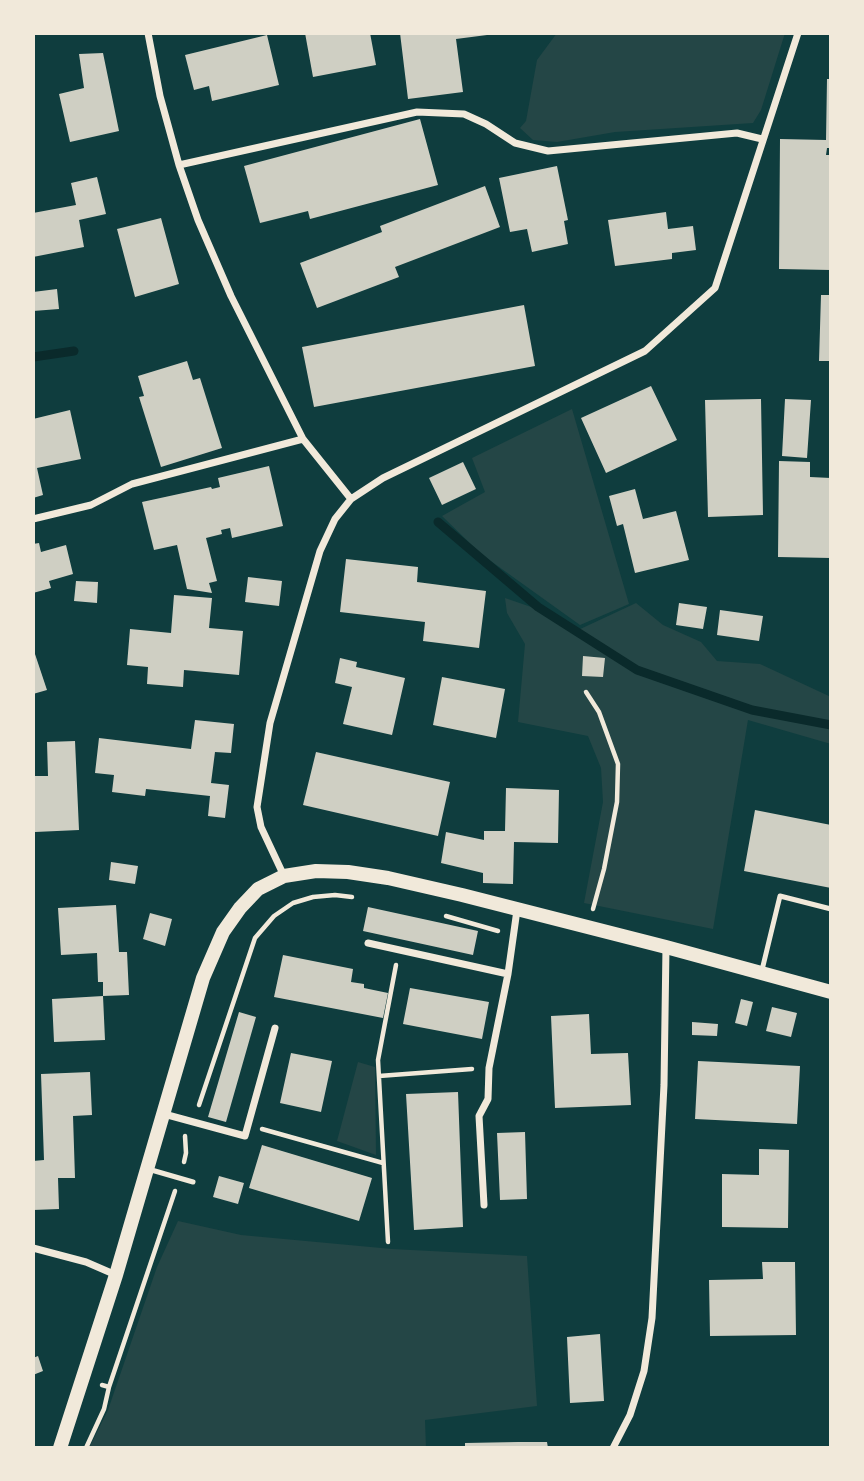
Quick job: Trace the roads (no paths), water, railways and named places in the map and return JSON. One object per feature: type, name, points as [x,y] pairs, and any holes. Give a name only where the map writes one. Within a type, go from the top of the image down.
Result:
[{"type":"main road","points":[[60,1448],[116,1275],[204,978],[223,932],[258,889],[284,876],[316,870],[348,872],[462,895],[831,992]]},
{"type":"street","points":[[148,33],[160,96],[179,165],[198,220],[231,296],[303,439],[351,499]]},
{"type":"street","points":[[284,876],[261,827],[257,807],[270,723],[320,551],[335,519],[351,499],[383,478],[645,351],[715,288],[798,33]]},
{"type":"street","points":[[179,165],[416,112],[464,114],[486,124],[515,143],[548,150],[737,133],[762,139]]},
{"type":"street","points":[[33,519],[91,505],[132,484],[303,439]]},
{"type":"street","points":[[484,1205],[479,1116],[488,1099],[489,1068],[508,974],[517,910]]},
{"type":"street","points":[[368,943],[508,974]]},
{"type":"street","points":[[613,1448],[630,1415],[645,1371],[652,1318],[664,1085],[666,947]]},
{"type":"street","points":[[164,1114],[245,1136],[275,1028]]},
{"type":"street","points":[[33,1248],[86,1262],[116,1275]]},
{"type":"lane","points":[[761,974],[780,897],[831,909]]},
{"type":"lane","points":[[148,1169],[193,1182]]},
{"type":"waterway","points":[[33,357],[74,351]]},
{"type":"waterway","points":[[438,522],[538,607],[637,670],[752,710],[831,725]]}]
